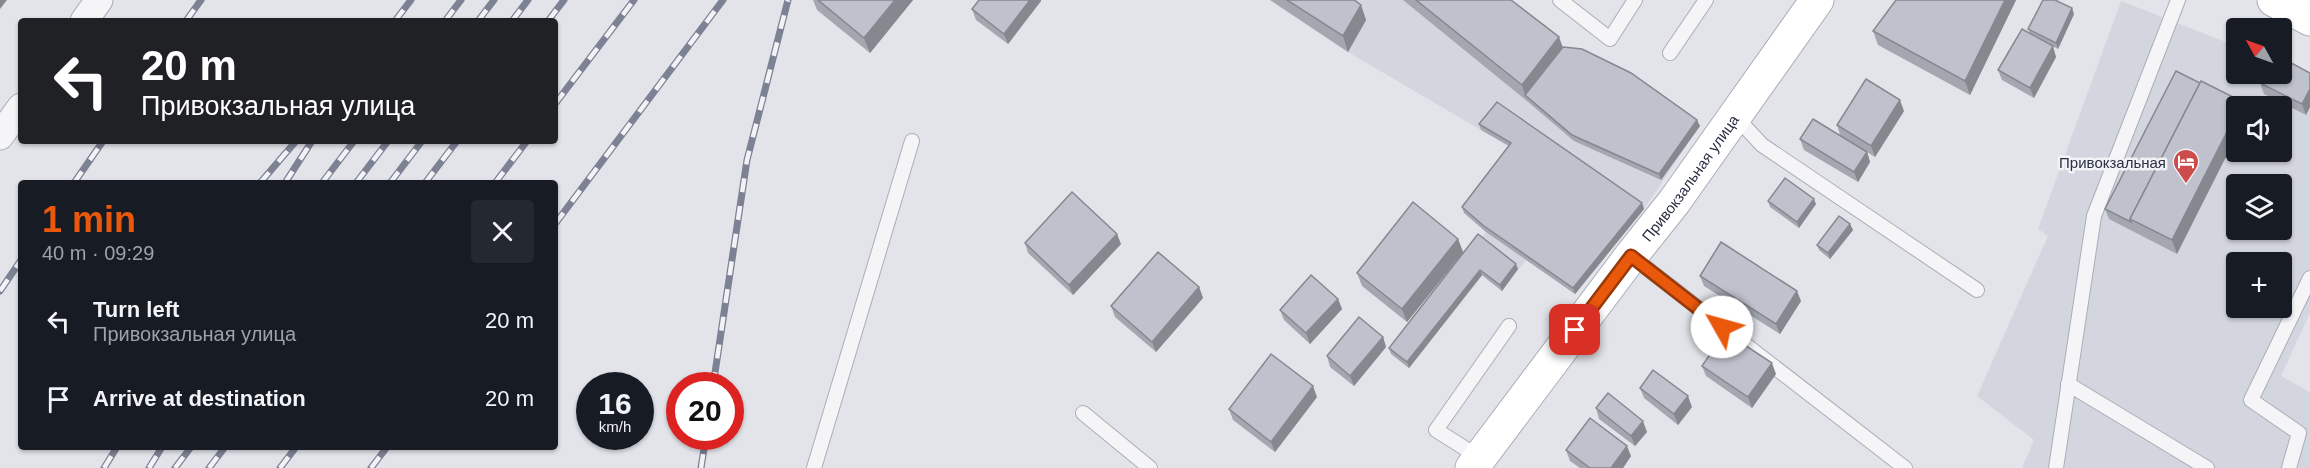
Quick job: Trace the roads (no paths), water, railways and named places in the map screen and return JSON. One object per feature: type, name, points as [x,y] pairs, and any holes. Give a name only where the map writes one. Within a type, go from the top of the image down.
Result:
[{"type":"street","points":[[86,18],[99,0]]},
{"type":"street","name":"Привокзальная улица","points":[[1475,464],[1674,202],[1817,0]]},
{"type":"street","points":[[2274,0],[2310,19]]},
{"type":"street","points":[[0,136],[18,111]]},
{"type":"lane","points":[[1560,0],[1610,39],[1635,0]]},
{"type":"lane","points":[[1670,53],[1706,0]]},
{"type":"lane","points":[[2056,468],[2094,216],[2178,0]]},
{"type":"lane","points":[[1735,116],[1762,144],[1977,290]]},
{"type":"lane","points":[[814,468],[912,141]]},
{"type":"lane","points":[[1631,256],[1905,468]]},
{"type":"lane","points":[[2289,468],[2299,433],[2251,400],[2310,278]]},
{"type":"lane","points":[[1475,464],[1466,449],[1436,430],[1509,326]]},
{"type":"lane","points":[[2068,384],[2207,468]]},
{"type":"lane","points":[[1083,413],[1150,468]]},
{"type":"railway","points":[[188,18],[201,0]]},
{"type":"railway","points":[[397,18],[411,0]]},
{"type":"railway","points":[[447,18],[461,0]]},
{"type":"railway","points":[[480,18],[494,0]]},
{"type":"railway","points":[[514,18],[528,0]]},
{"type":"railway","points":[[550,18],[564,0]]},
{"type":"railway","points":[[558,100],[634,0]]},
{"type":"railway","points":[[558,220],[723,0]]},
{"type":"railway","points":[[715,372],[747,160],[788,0]]},
{"type":"railway","points":[[76,180],[101,144]]},
{"type":"railway","points":[[263,180],[293,144]]},
{"type":"railway","points":[[287,180],[310,144]]},
{"type":"railway","points":[[324,180],[352,144]]},
{"type":"railway","points":[[358,180],[386,144]]},
{"type":"railway","points":[[392,180],[420,144]]},
{"type":"railway","points":[[427,180],[455,144]]},
{"type":"railway","points":[[497,180],[525,144]]},
{"type":"railway","points":[[0,291],[18,264]]},
{"type":"railway","points":[[104,468],[115,450]]},
{"type":"railway","points":[[149,468],[160,450]]},
{"type":"railway","points":[[175,468],[189,450]]},
{"type":"railway","points":[[209,468],[223,450]]},
{"type":"railway","points":[[280,468],[294,450]]},
{"type":"railway","points":[[371,468],[385,450]]},
{"type":"railway","points":[[701,468],[704,450]]},
{"type":"place","name":"Привокзальная","points":[[2186,185]]}]
